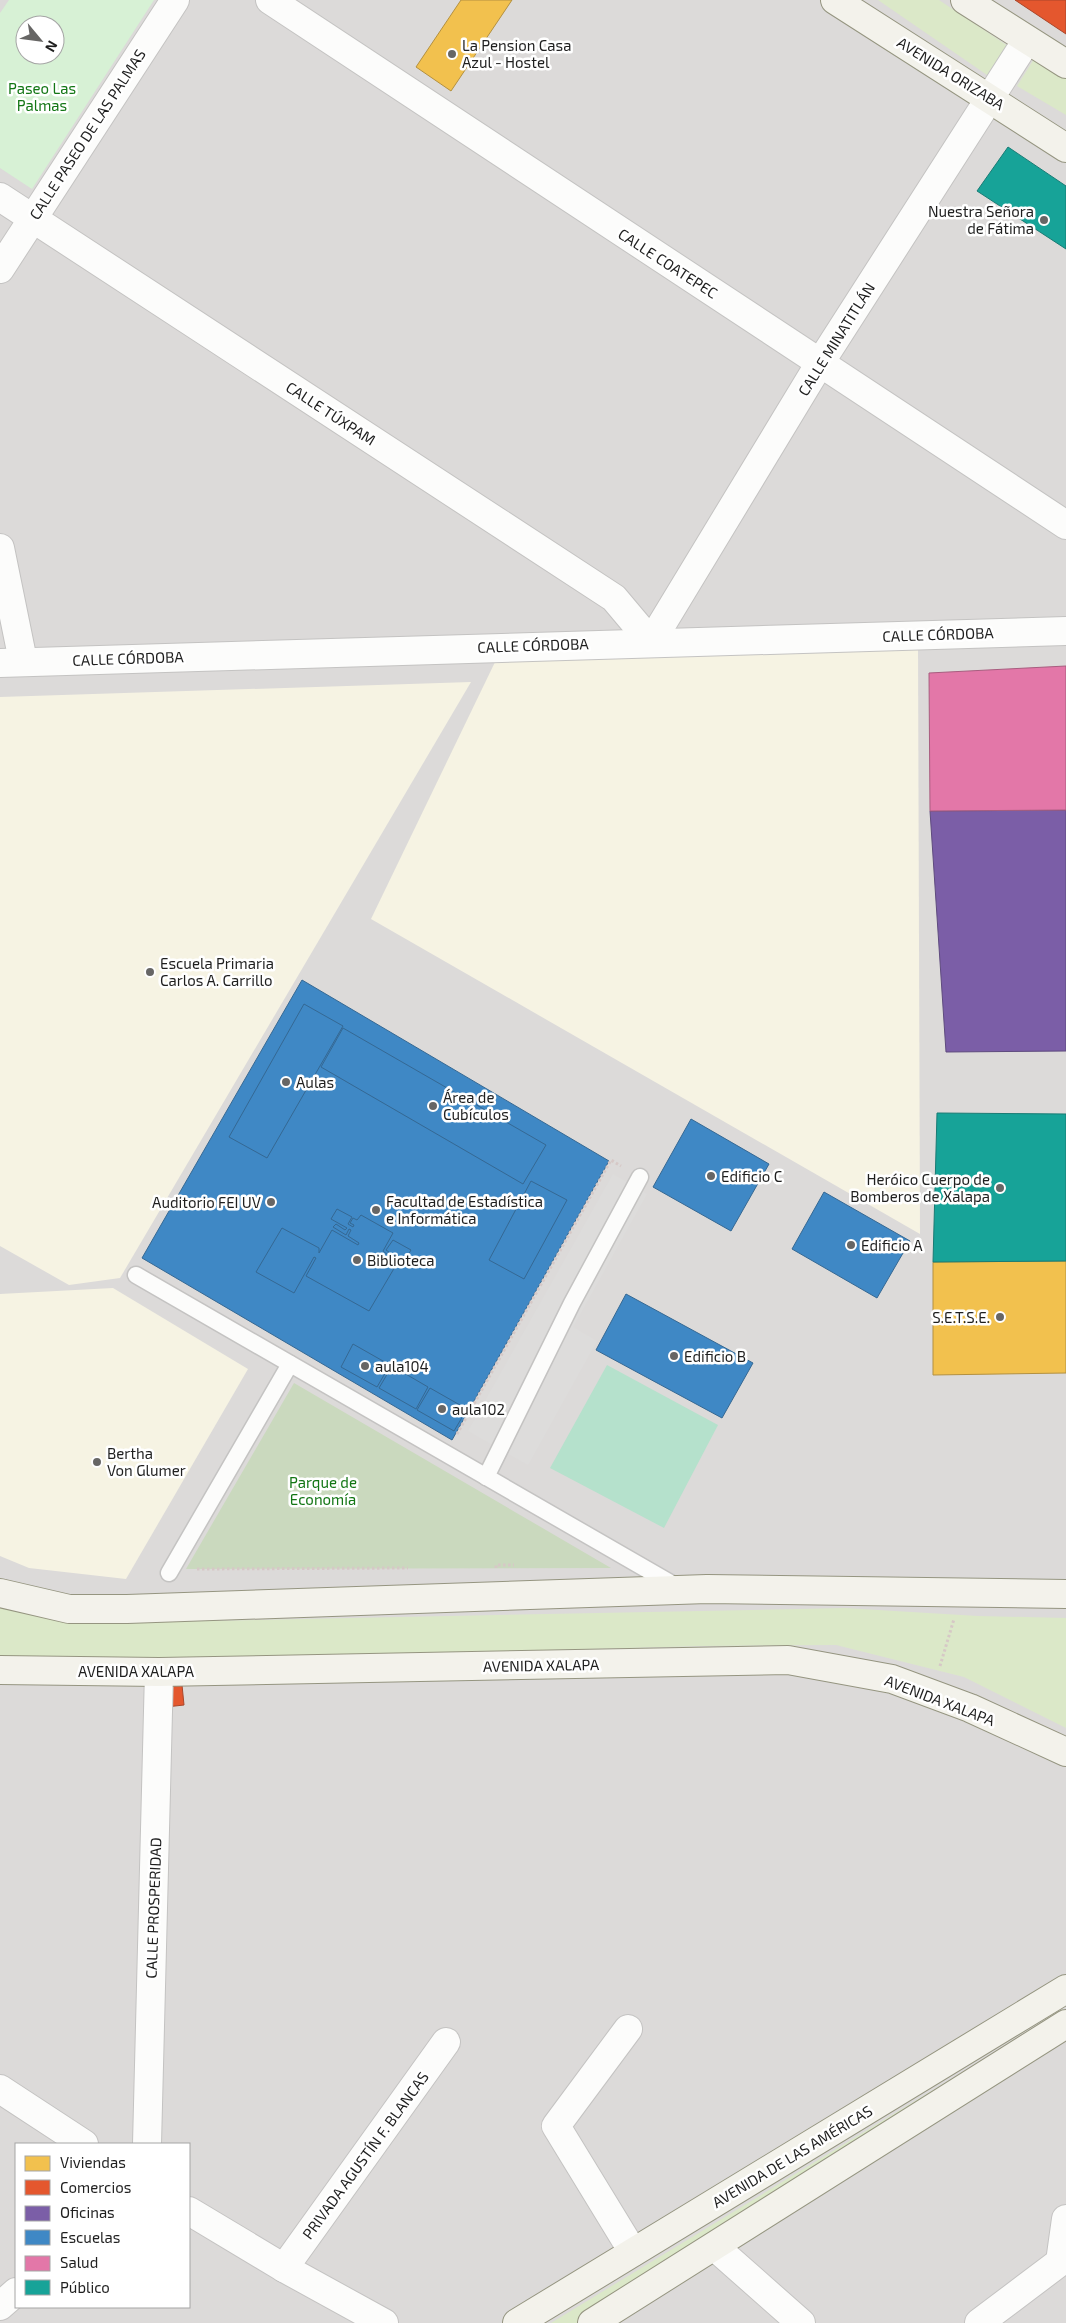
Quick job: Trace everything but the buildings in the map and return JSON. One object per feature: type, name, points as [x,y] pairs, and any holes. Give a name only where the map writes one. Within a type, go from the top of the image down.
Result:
[{"type":"main road","name":"AVENIDA ORIZABA","points":[[835,0],[1066,148]]},
{"type":"main road","points":[[965,0],[1066,64]]},
{"type":"main road","points":[[0,1593],[69,1609],[127,1609],[683,1590],[1066,1594]]},
{"type":"main road","name":"AVENIDA XALAPA","points":[[0,1670],[159,1672],[788,1660],[892,1679],[932,1694],[1066,1752]]},
{"type":"main road","name":"AVENIDA DE LAS AMÉRICAS","points":[[517,2323],[1066,1989]]},
{"type":"main road","points":[[592,2323],[1066,2024]]},
{"type":"street","name":"CALLE PASEO DE LAS PALMAS","points":[[0,269],[175,0]]},
{"type":"street","name":"CALLE COATEPEC","points":[[270,0],[1066,525]]},
{"type":"street","name":"CALLE MINATITLÁN","points":[[651,642],[820,363],[1027,40]]},
{"type":"street","name":"CALLE TÚXPAM","points":[[0,197],[614,598],[651,642]]},
{"type":"street","points":[[0,548],[12,662]]},
{"type":"street","name":"CALLE CÓRDOBA","points":[[12,662],[1066,631]]},
{"type":"street","name":"CALLE PROSPERIDAD","points":[[146,2143],[159,1672]]},
{"type":"street","points":[[628,2028],[556,2126],[633,2252]]},
{"type":"street","name":"PRIVADA AGUSTÍN F. BLANCAS","points":[[284,2268],[446,2042]]},
{"type":"street","points":[[0,2088],[82,2143]]},
{"type":"street","points":[[190,2212],[284,2268],[384,2323]]},
{"type":"street","points":[[979,2323],[1063,2264],[1066,2219]]},
{"type":"street","points":[[715,2247],[801,2323]]},
{"type":"street","points":[[0,2306],[15,2293]]},
{"type":"lane","points":[[486,1477],[572,1303],[640,1177]]},
{"type":"lane","points":[[136,1275],[683,1590]]},
{"type":"lane","points":[[169,1573],[290,1364]]},
{"type":"path","points":[[452,1442],[611,1160],[640,1177]]},
{"type":"path","points":[[496,1565],[519,1564]]},
{"type":"path","points":[[196,1569],[416,1568]]},
{"type":"path","points":[[486,1568],[515,1568]]},
{"type":"path","points":[[932,1694],[962,1592]]},
{"type":"shaded area","points":[[0,0],[1066,0],[1066,2323],[0,2323]]},
{"type":"shaded area","points":[[918,649],[920,1234],[371,919],[497,658]]},
{"type":"shaded area","name":"Escuela Primaria Carlos A. Carrillo","points":[[471,682],[120,1278],[69,1285],[0,1246],[0,697]]},
{"type":"shaded area","points":[[613,1174],[647,1194],[573,1327],[597,1341],[528,1465],[468,1431]]},
{"type":"shaded area","name":"Bertha Von Glumer","points":[[113,1288],[248,1369],[126,1579],[29,1568],[0,1556],[0,1294]]},
{"type":"green space","name":"Paseo Las Palmas","points":[[9,0],[154,0],[32,189],[0,168],[0,13]]},
{"type":"green space","points":[[878,0],[939,0],[1011,48],[990,77]]},
{"type":"green space","points":[[1039,51],[1066,69],[1066,115],[1017,86]]},
{"type":"green space","points":[[607,1365],[718,1425],[664,1528],[550,1468]]},
{"type":"green space","name":"Parque de Economía","points":[[294,1383],[611,1568],[186,1569]]},
{"type":"green space","points":[[0,1600],[106,1623],[845,1608],[978,1616],[1066,1618],[1066,1728],[964,1677],[836,1645],[704,1646],[91,1662],[0,1661]]},
{"type":"green space","points":[[1066,2009],[1066,2023],[580,2323],[551,2323]]},
{"type":"place","name":"La Pension Casa Azul - Hostel","points":[[452,54]]},
{"type":"place","name":"Nuestra Señora de Fátima","points":[[1044,220]]},
{"type":"place","name":"Escuela Primaria Carlos A. Carrillo","points":[[150,972]]},
{"type":"place","name":"Aulas","points":[[286,1082]]},
{"type":"place","name":"Área de Cubículos","points":[[433,1106]]},
{"type":"place","name":"Edificio C","points":[[711,1176]]},
{"type":"place","name":"Heróico Cuerpo de Bomberos de Xalapa","points":[[1000,1188]]},
{"type":"place","name":"Auditorio FEI UV","points":[[271,1202]]},
{"type":"place","name":"Facultad de Estadística e Informática","points":[[376,1210]]},
{"type":"place","name":"Edificio A","points":[[851,1245]]},
{"type":"place","name":"Biblioteca","points":[[357,1260]]},
{"type":"place","name":"S.E.T.S.E.","points":[[1000,1317]]},
{"type":"place","name":"Edificio B","points":[[674,1356]]},
{"type":"place","name":"aula104","points":[[365,1366]]},
{"type":"place","name":"aula102","points":[[442,1409]]},
{"type":"place","name":"Bertha Von Glumer","points":[[97,1462]]}]
